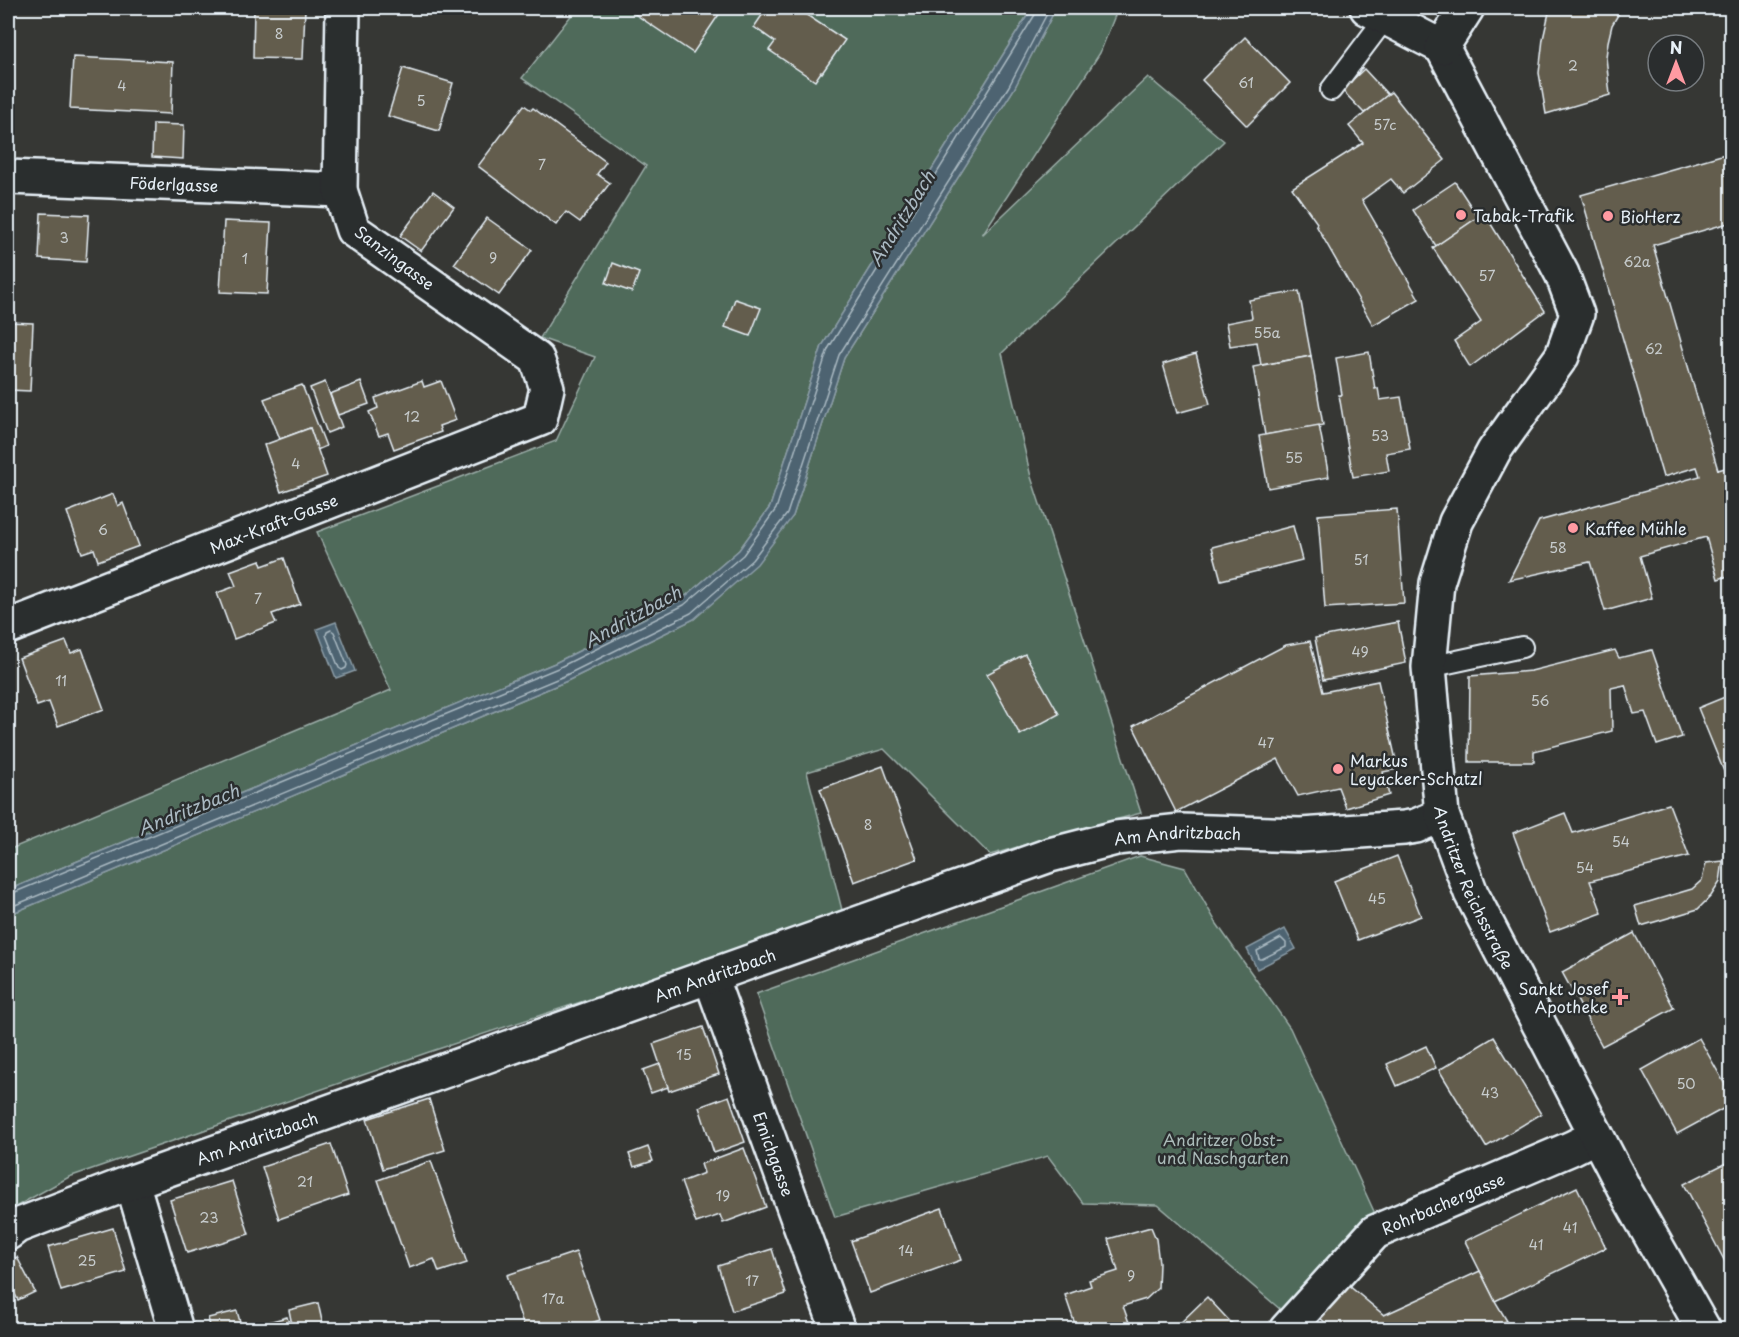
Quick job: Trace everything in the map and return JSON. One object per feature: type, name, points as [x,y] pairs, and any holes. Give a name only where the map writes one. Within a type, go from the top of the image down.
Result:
[{"type":"street","name":"Sanzingasse","points":[[343,8],[340,190],[353,230],[537,358],[547,387],[540,419]]},
{"type":"street","points":[[1376,12],[1443,47],[1467,8]]},
{"type":"street","name":"Andritzer Reichsstraße","points":[[1443,47],[1562,274],[1577,314],[1562,356],[1494,451],[1456,522],[1437,583],[1430,668],[1442,815],[1471,893],[1596,1136],[1704,1329]]},
{"type":"street","name":"Föderlgasse","points":[[8,177],[340,190]]},
{"type":"street","name":"Max-Kraft-Gasse","points":[[8,627],[540,419]]},
{"type":"street","name":"Am Andritzbach","points":[[8,1233],[17,1226],[132,1182],[1050,855],[1116,838],[1181,831],[1301,835],[1404,828],[1416,826],[1442,815]]},
{"type":"street","name":"Emichgasse","points":[[710,976],[838,1329]]},
{"type":"street","name":"Rohrbachergasse","points":[[1286,1329],[1375,1232],[1565,1152],[1596,1136]]},
{"type":"street","points":[[132,1182],[176,1329]]},
{"type":"lane","points":[[1331,90],[1376,12]]},
{"type":"lane","points":[[1430,668],[1522,647]]},
{"type":"green space","points":[[577,8],[1032,8],[822,346],[770,507],[739,550],[681,600],[555,663],[8,890],[8,850],[391,690],[317,532],[556,441],[595,357],[540,338],[646,166],[522,78]]},
{"type":"green space","points":[[1056,8],[1118,8],[1100,53],[982,235],[1148,77],[1224,141],[1002,353],[1031,477],[1141,813],[990,855],[884,749],[807,772],[842,910],[696,964],[429,1052],[69,1177],[8,1211],[8,915],[567,681],[694,619],[793,516],[844,358],[1014,89]]},
{"type":"green space","name":"Andritzer Obst- und Naschgarten","points":[[1140,856],[1185,868],[1217,924],[1290,1028],[1377,1218],[1362,1229],[1281,1310],[1158,1205],[1083,1203],[1048,1156],[835,1217],[756,994]]},
{"type":"water","points":[[1032,8],[1056,8],[1014,89],[844,358],[793,516],[757,564],[694,619],[567,681],[8,915],[8,890],[555,663],[681,600],[739,550],[770,507],[822,346]]},
{"type":"water","points":[[336,622],[355,671],[336,678],[317,629]]},
{"type":"water","points":[[1285,929],[1296,949],[1257,969],[1247,949]]},
{"type":"building","points":[[254,8],[305,8],[303,59],[253,58]]},
{"type":"building","points":[[626,8],[719,8],[722,10],[693,53]]},
{"type":"building","points":[[767,8],[796,8],[845,40],[815,81],[769,50],[775,42],[754,27]]},
{"type":"building","points":[[1550,8],[1622,8],[1612,25],[1608,42],[1606,57],[1610,95],[1546,114],[1539,73]]},
{"type":"building","points":[[1245,37],[1290,83],[1247,126],[1202,80]]},
{"type":"building","points":[[73,57],[173,62],[171,114],[70,109]]},
{"type":"building","points":[[403,68],[453,83],[439,131],[388,116]]},
{"type":"building","points":[[1364,69],[1388,95],[1364,113],[1342,90]]},
{"type":"building","points":[[1391,92],[1445,160],[1403,193],[1391,179],[1362,200],[1419,299],[1373,325],[1316,225],[1317,223],[1292,188],[1363,143],[1349,126]]},
{"type":"building","points":[[524,105],[531,110],[533,108],[606,162],[597,174],[610,183],[580,222],[566,212],[556,225],[478,166]]},
{"type":"building","points":[[153,124],[184,125],[183,159],[152,157]]},
{"type":"building","points":[[1732,152],[1732,222],[1653,245],[1718,470],[1732,466],[1732,575],[1718,579],[1706,537],[1640,556],[1652,598],[1605,611],[1590,562],[1509,580],[1539,521],[1700,476],[1697,467],[1663,477],[1581,195]]},
{"type":"building","points":[[1455,182],[1478,217],[1436,246],[1413,210]]},
{"type":"building","points":[[433,191],[454,207],[421,251],[400,236]]},
{"type":"building","points":[[41,213],[89,215],[86,262],[39,259]]},
{"type":"building","points":[[1484,213],[1545,311],[1470,367],[1454,341],[1481,322],[1433,248]]},
{"type":"building","points":[[487,218],[532,250],[499,295],[454,264]]},
{"type":"building","points":[[224,221],[271,223],[267,294],[220,292]]},
{"type":"building","points":[[613,263],[639,273],[632,292],[606,283]]},
{"type":"building","points":[[1299,291],[1311,356],[1261,365],[1257,342],[1230,346],[1226,323],[1252,318],[1249,300]]},
{"type":"building","points":[[735,299],[761,308],[750,336],[725,327]]},
{"type":"building","points":[[8,322],[33,323],[30,391],[8,390]]},
{"type":"building","points":[[1369,352],[1375,389],[1378,388],[1380,400],[1401,397],[1410,449],[1386,453],[1389,471],[1353,477],[1339,395],[1342,395],[1336,358]]},
{"type":"building","points":[[1196,354],[1210,404],[1177,413],[1163,364]]},
{"type":"building","points":[[1311,356],[1323,425],[1265,435],[1253,367]]},
{"type":"building","points":[[422,381],[424,387],[441,381],[456,420],[439,426],[441,432],[394,449],[388,433],[379,436],[369,412],[378,408],[375,398]]},
{"type":"building","points":[[325,382],[342,427],[327,433],[310,388]]},
{"type":"building","points":[[361,382],[369,404],[338,415],[330,394]]},
{"type":"building","points":[[302,385],[326,446],[317,450],[310,428],[280,439],[264,399]]},
{"type":"building","points":[[1319,425],[1329,477],[1268,488],[1259,436]]},
{"type":"building","points":[[310,428],[327,476],[281,492],[264,445]]},
{"type":"building","points":[[113,494],[118,506],[123,503],[139,546],[98,561],[94,549],[82,553],[67,512]]},
{"type":"building","points":[[1397,509],[1404,603],[1325,608],[1318,515]]},
{"type":"building","points":[[1293,526],[1302,560],[1221,580],[1212,547]]},
{"type":"building","points":[[284,558],[300,604],[272,614],[276,623],[234,639],[217,593],[236,586],[230,571],[260,560],[262,566]]},
{"type":"building","points":[[1398,622],[1406,663],[1323,680],[1315,638]]},
{"type":"building","points":[[66,641],[71,653],[82,649],[104,709],[58,726],[49,702],[37,706],[19,658]]},
{"type":"building","points":[[1310,641],[1323,692],[1378,681],[1398,769],[1383,772],[1389,795],[1346,808],[1338,787],[1298,796],[1278,759],[1176,812],[1133,726],[1286,645]]},
{"type":"building","points":[[1615,650],[1619,658],[1652,650],[1682,737],[1657,745],[1645,712],[1634,714],[1625,685],[1611,688],[1612,731],[1534,751],[1534,762],[1469,762],[1470,676],[1531,671]]},
{"type":"building","points":[[1025,654],[1059,714],[1020,735],[987,674]]},
{"type":"building","points":[[1732,694],[1732,791],[1698,708]]},
{"type":"building","points":[[883,766],[917,859],[854,882],[820,789]]},
{"type":"building","points":[[1669,804],[1689,856],[1590,881],[1602,913],[1550,932],[1513,833],[1565,813],[1573,833]]},
{"type":"building","points":[[1397,856],[1421,916],[1358,940],[1334,881]]},
{"type":"building","points":[[1723,861],[1720,882],[1711,896],[1698,909],[1641,926],[1635,906],[1692,889],[1702,880],[1706,863]]},
{"type":"building","points":[[1634,933],[1674,1008],[1602,1046],[1562,972]]},
{"type":"building","points":[[703,1027],[719,1074],[669,1091],[653,1044]]},
{"type":"building","points":[[1494,1037],[1541,1114],[1486,1147],[1439,1070]]},
{"type":"building","points":[[1699,1038],[1732,1097],[1732,1104],[1677,1134],[1642,1070]]},
{"type":"building","points":[[1426,1046],[1436,1068],[1397,1086],[1387,1064]]},
{"type":"building","points":[[660,1064],[668,1087],[651,1093],[643,1070]]},
{"type":"building","points":[[729,1096],[745,1142],[714,1153],[699,1107]]},
{"type":"building","points":[[429,1099],[445,1150],[383,1169],[367,1119]]},
{"type":"building","points":[[331,1144],[348,1195],[279,1219],[262,1167]]},
{"type":"building","points":[[648,1147],[653,1161],[634,1167],[629,1154]]},
{"type":"building","points":[[744,1148],[766,1207],[723,1223],[720,1215],[696,1223],[681,1182],[704,1173],[701,1164]]},
{"type":"building","points":[[1732,1160],[1732,1275],[1684,1184]]},
{"type":"building","points":[[431,1161],[467,1263],[439,1272],[434,1259],[409,1268],[378,1180]]},
{"type":"building","points":[[232,1181],[249,1234],[187,1253],[170,1200]]},
{"type":"building","points":[[1577,1187],[1606,1248],[1495,1301],[1465,1241]]},
{"type":"building","points":[[942,1208],[961,1260],[870,1293],[851,1241]]},
{"type":"building","points":[[1151,1227],[1156,1239],[1159,1263],[1158,1288],[1146,1299],[1123,1306],[1131,1328],[1077,1330],[1065,1295],[1091,1286],[1089,1280],[1118,1271],[1108,1239]]},
{"type":"building","points":[[113,1228],[126,1272],[61,1291],[48,1247]]},
{"type":"building","points":[[772,1249],[786,1294],[732,1311],[718,1266]]},
{"type":"building","points":[[576,1252],[600,1320],[571,1330],[525,1330],[507,1275]]},
{"type":"building","points":[[17,1257],[35,1292],[18,1300],[8,1281],[8,1262]]},
{"type":"building","points":[[1480,1271],[1507,1321],[1488,1330],[1334,1330],[1320,1318],[1348,1285],[1384,1315]]},
{"type":"building","points":[[1207,1297],[1238,1330],[1173,1330]]},
{"type":"building","points":[[318,1303],[324,1330],[293,1330],[289,1310]]},
{"type":"building","points":[[237,1311],[242,1329],[211,1330],[208,1318]]},
{"type":"building","points":[[287,1317],[291,1330],[238,1330],[242,1329]]},
{"type":"place","name":"Tabak-Trafik","points":[[1461,215]]},
{"type":"place","name":"BioHerz","points":[[1608,216]]},
{"type":"place","name":"Kaffee Mühle","points":[[1573,528]]},
{"type":"place","name":"Markus Leyacker-Schatzl","points":[[1338,769]]},
{"type":"place","name":"Sankt Josef Apotheke","points":[[1620,997]]},
{"type":"water label","name":"Andritzbach","points":[[901,218]]},
{"type":"water label","name":"Andritzbach","points":[[632,616]]},
{"type":"water label","name":"Andritzbach","points":[[188,809]]}]
